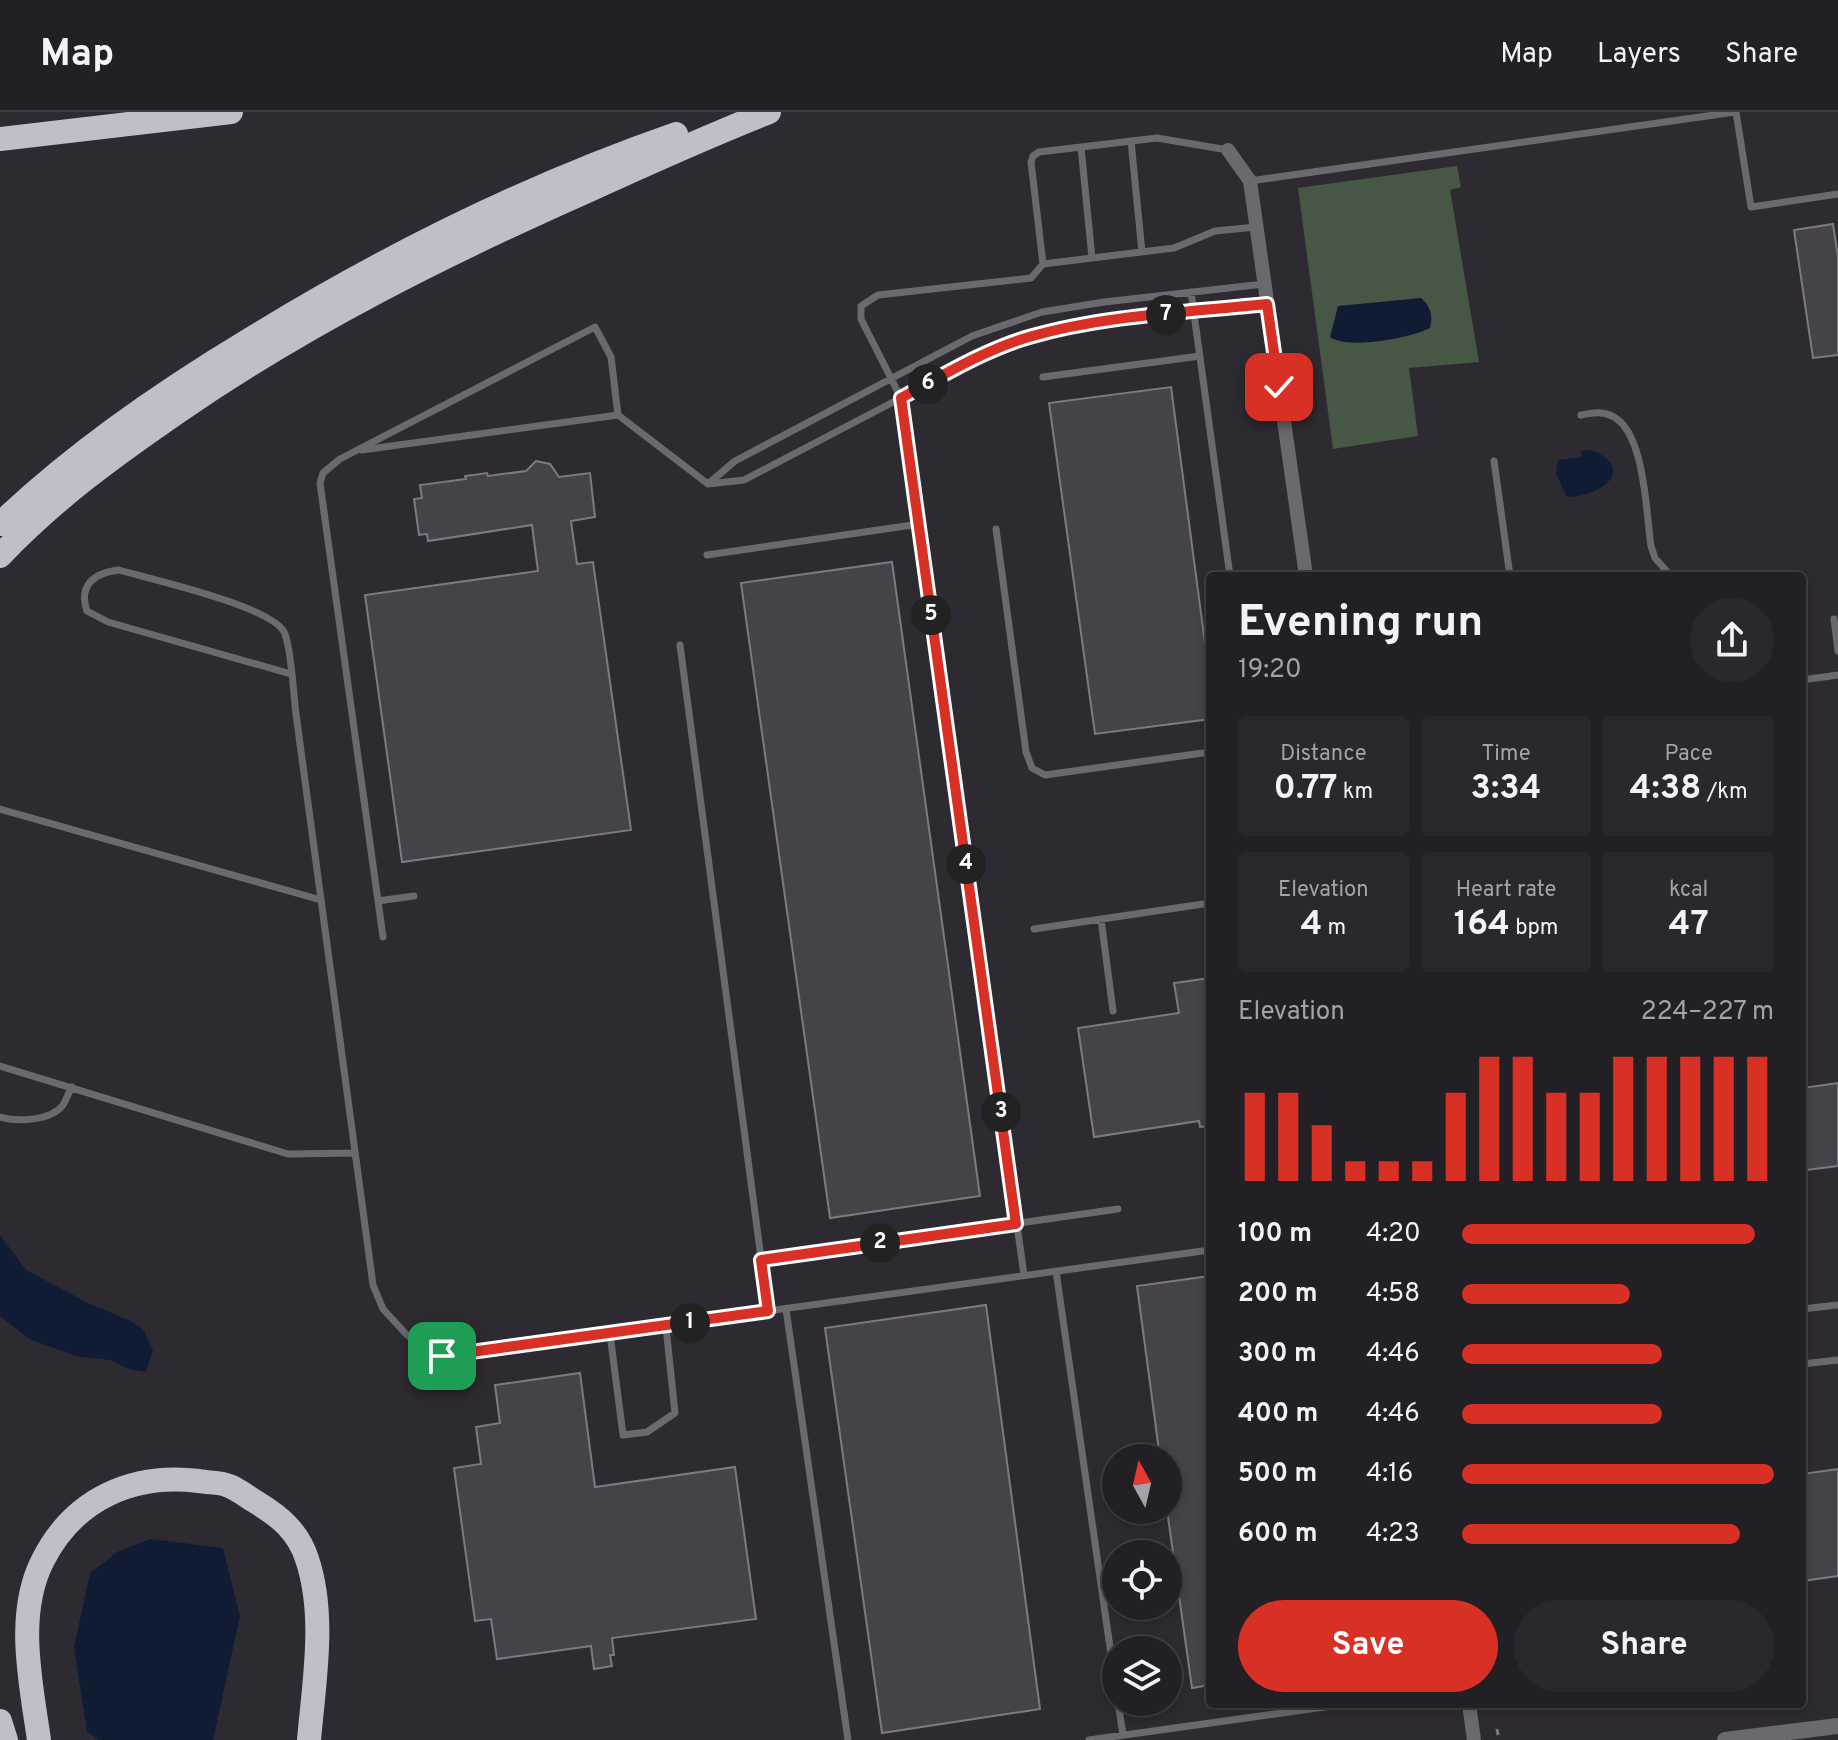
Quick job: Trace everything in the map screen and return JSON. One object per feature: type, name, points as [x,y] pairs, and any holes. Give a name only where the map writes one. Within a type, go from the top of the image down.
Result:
[{"type":"highway","points":[[0,139],[231,112]]},
{"type":"highway","points":[[0,524],[54,475],[140,411],[218,358],[342,284],[442,233],[573,173],[742,112]]},
{"type":"highway","points":[[0,556],[44,513],[99,467],[221,382],[342,310],[483,237],[670,152],[769,112]]},
{"type":"highway","points":[[39,1740],[27,1657],[28,1613],[41,1563],[62,1528],[91,1502],[129,1485],[175,1478],[229,1485],[293,1529],[300,1542],[316,1592],[309,1740]]},
{"type":"highway","points":[[0,1721],[6,1740]]},
{"type":"street","points":[[1228,150],[1250,181],[1305,572]]},
{"type":"street","points":[[1470,1708],[1474,1740]]},
{"type":"street","points":[[1725,1740],[1838,1726]]},
{"type":"lane","points":[[1250,181],[1736,112],[1751,207],[1838,194]]},
{"type":"lane","points":[[1043,264],[1031,162],[1039,152],[1171,139],[1228,150]]},
{"type":"lane","points":[[1131,141],[1142,252]]},
{"type":"lane","points":[[1081,147],[1092,258]]},
{"type":"lane","points":[[1024,1275],[901,398],[861,319],[861,306],[878,295],[1031,278],[1043,264],[1174,248],[1215,231],[1256,227]]},
{"type":"lane","points":[[708,484],[735,461],[972,336],[1042,312],[1264,284]]},
{"type":"lane","points":[[1191,292],[1229,572]]},
{"type":"lane","points":[[355,451],[618,415],[708,484],[744,480],[985,354],[1027,337],[1065,328],[1267,304]]},
{"type":"lane","points":[[383,937],[320,483],[323,473],[340,459],[595,327],[611,357],[618,415]]},
{"type":"lane","points":[[1043,377],[1200,356]]},
{"type":"lane","points":[[1581,415],[1598,412],[1614,416],[1630,430],[1638,452],[1651,546],[1655,558],[1667,572]]},
{"type":"lane","points":[[1494,461],[1509,572]]},
{"type":"lane","points":[[707,555],[919,524]]},
{"type":"lane","points":[[996,529],[1026,752],[1032,768],[1045,775],[1206,753]]},
{"type":"lane","points":[[291,674],[108,622],[87,611],[82,598],[86,586],[106,572],[119,570],[256,610],[278,622],[285,634],[291,674],[373,1285],[383,1309],[407,1335],[428,1351],[442,1356],[1206,1251]]},
{"type":"lane","points":[[1834,619],[1838,651]]},
{"type":"lane","points":[[680,645],[768,1311]]},
{"type":"lane","points":[[1806,679],[1838,675]]},
{"type":"lane","points":[[0,809],[321,900]]},
{"type":"lane","points":[[378,901],[414,896]]},
{"type":"lane","points":[[1034,929],[1206,904]]},
{"type":"lane","points":[[1101,919],[1113,1011]]},
{"type":"lane","points":[[0,1066],[288,1154],[355,1153]]},
{"type":"lane","points":[[0,1117],[11,1120],[50,1114],[62,1107],[72,1087]]},
{"type":"lane","points":[[761,1260],[1118,1209]]},
{"type":"lane","points":[[1056,1271],[1108,1636]]},
{"type":"lane","points":[[1806,1309],[1838,1305]]},
{"type":"lane","points":[[786,1309],[848,1740]]},
{"type":"lane","points":[[610,1334],[623,1435],[647,1432],[675,1413],[666,1327]]},
{"type":"lane","points":[[1806,1364],[1838,1360]]},
{"type":"lane","points":[[1089,1740],[1317,1708]]},
{"type":"lane","points":[[1120,1716],[1123,1735]]},
{"type":"path","points":[[1497,1729],[1499,1740]]},
{"type":"green space","points":[[1457,166],[1461,187],[1450,190],[1479,362],[1409,368],[1418,436],[1333,449],[1298,188]]},
{"type":"water","points":[[1421,298],[1427,305],[1431,319],[1430,328],[1421,332],[1364,343],[1338,341],[1330,337],[1338,306]]},
{"type":"water","points":[[1590,450],[1612,465],[1610,480],[1592,492],[1567,497],[1556,474],[1558,460],[1581,457],[1581,451]]},
{"type":"water","points":[[0,1235],[26,1270],[143,1329],[153,1350],[146,1372],[129,1369],[110,1360],[80,1357],[31,1340],[0,1316]]},
{"type":"water","points":[[150,1539],[223,1548],[240,1616],[213,1740],[99,1740],[87,1732],[74,1647],[90,1573],[119,1551]]},
{"type":"building","points":[[1833,224],[1838,257],[1838,355],[1813,358],[1794,230]]},
{"type":"building","points":[[1171,387],[1206,651],[1206,720],[1095,734],[1049,403]]},
{"type":"building","points":[[536,461],[550,464],[559,477],[590,473],[595,517],[571,521],[577,564],[593,562],[631,830],[402,862],[365,595],[538,571],[532,525],[428,541],[427,534],[419,535],[414,499],[422,498],[420,485],[487,473],[488,476],[526,471]]},
{"type":"building","points":[[892,562],[980,1196],[830,1218],[741,583]]},
{"type":"building","points":[[1206,979],[1206,1126],[1200,1127],[1199,1121],[1094,1137],[1078,1028],[1179,1013],[1174,983]]},
{"type":"building","points":[[1838,1083],[1838,1166],[1807,1170],[1806,1173],[1806,1087]]},
{"type":"building","points":[[1206,1277],[1206,1686],[1192,1688],[1182,1617],[1182,1540],[1171,1540],[1169,1524],[1182,1524],[1182,1444],[1158,1444],[1137,1286]]},
{"type":"building","points":[[986,1305],[1040,1709],[882,1733],[825,1328]]},
{"type":"building","points":[[580,1373],[595,1487],[735,1467],[756,1619],[612,1638],[612,1666],[594,1669],[591,1646],[497,1659],[491,1619],[475,1621],[454,1468],[481,1464],[476,1427],[500,1423],[495,1385]]},
{"type":"building","points":[[1838,1469],[1838,1576],[1806,1580],[1806,1473]]},
{"type":"route","points":[[442,1356],[768,1311],[761,1260],[1016,1224],[901,398],[985,354],[1027,337],[1113,321],[1267,304],[1279,387]]}]
